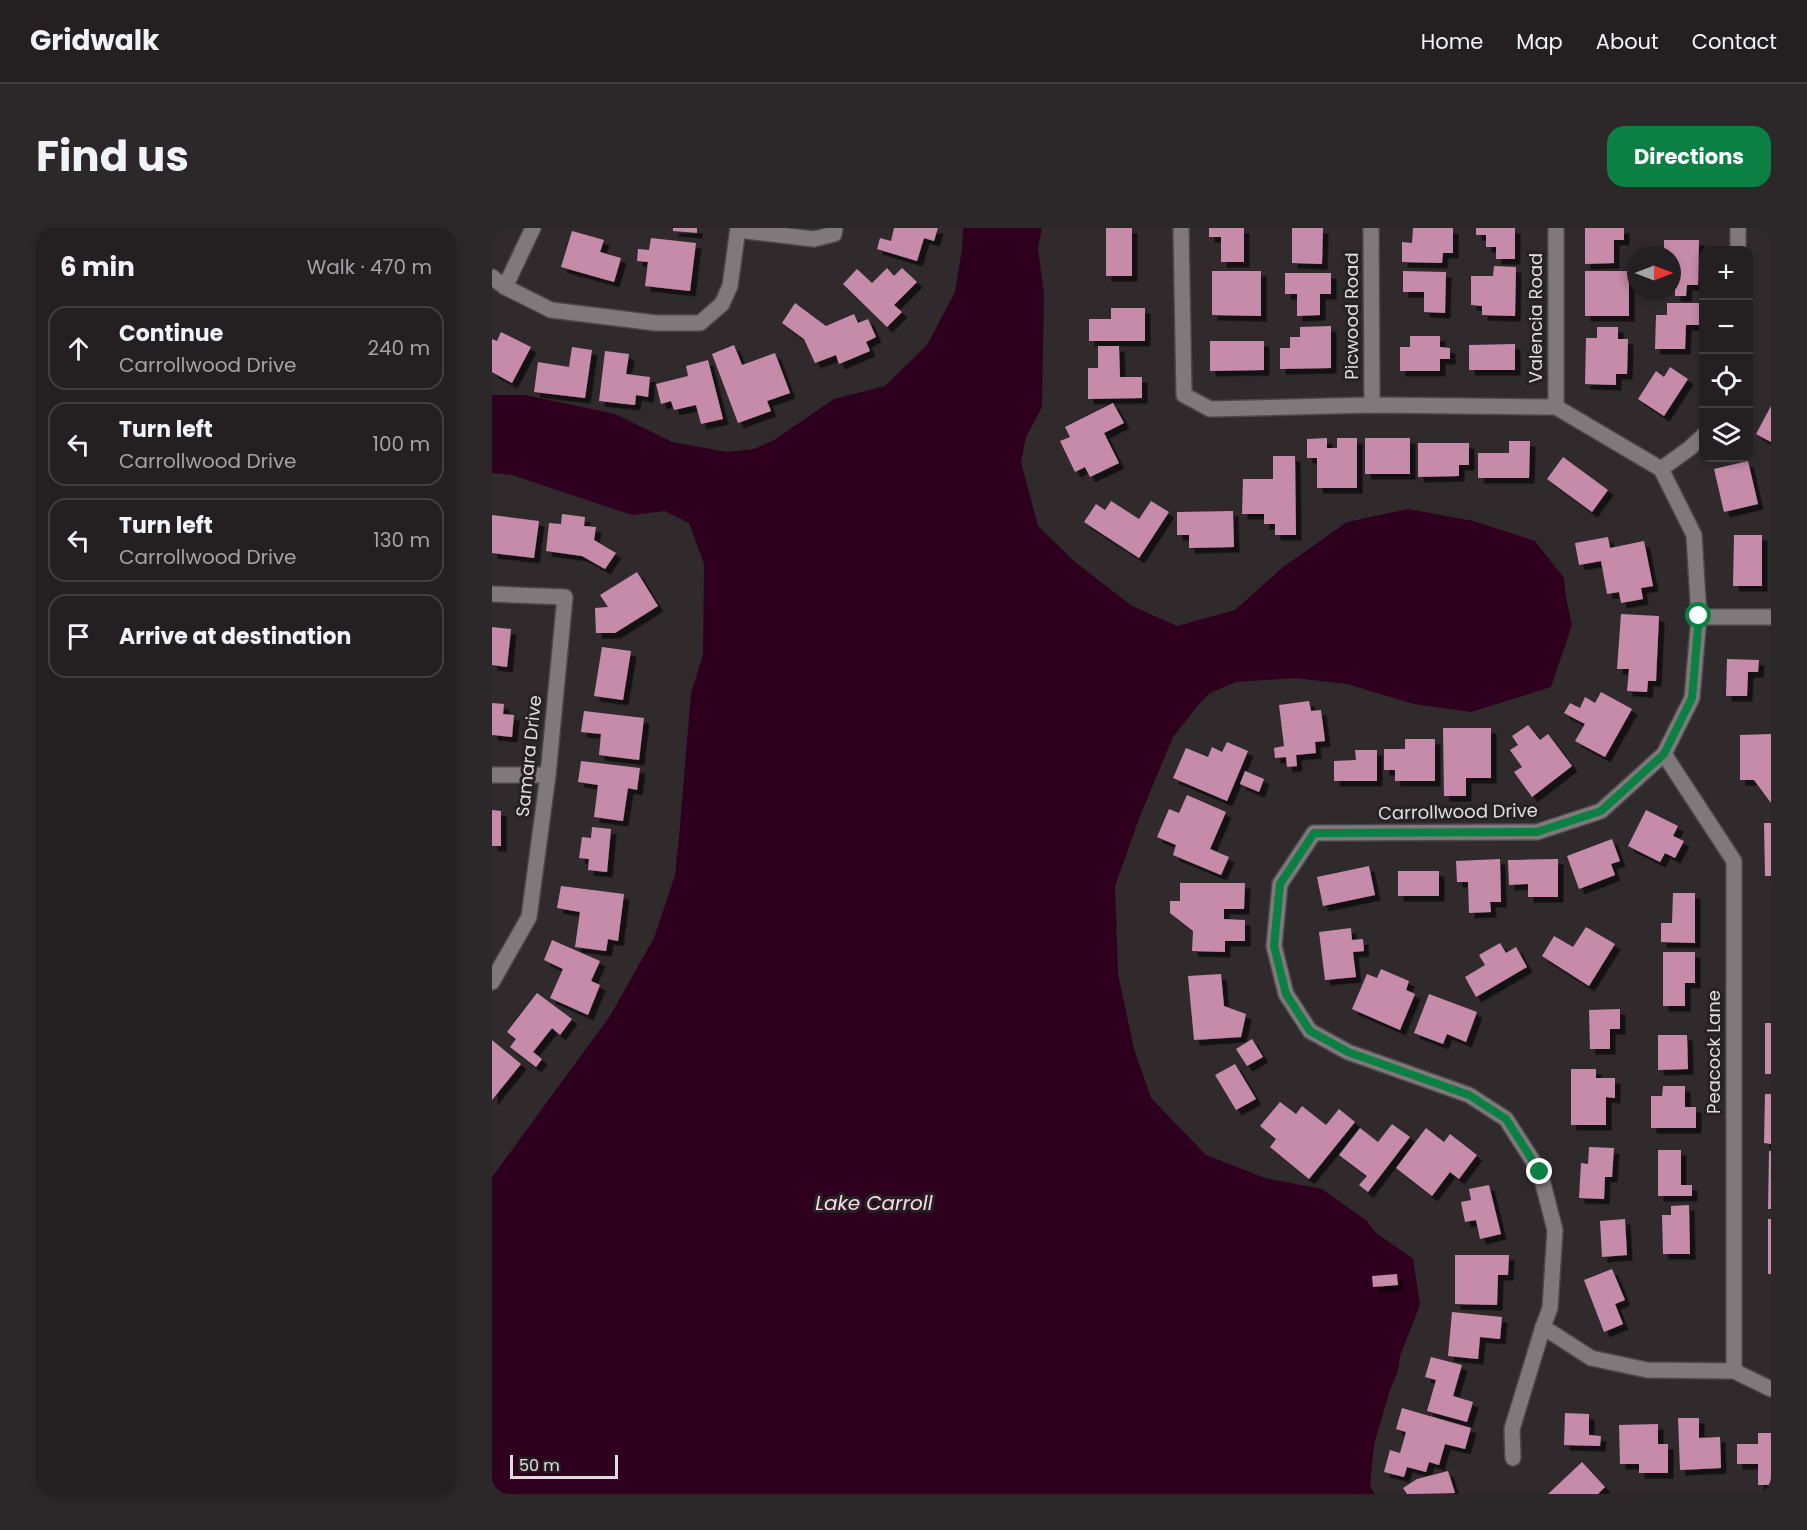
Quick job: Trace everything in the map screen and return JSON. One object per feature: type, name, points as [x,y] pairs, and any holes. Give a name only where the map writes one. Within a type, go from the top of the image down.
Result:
[{"type":"street","points":[[505,287],[533,228]]},
{"type":"street","points":[[492,277],[505,287],[551,310],[656,323],[700,323],[722,304],[726,295],[734,267],[738,229],[814,239],[834,234],[835,228]]},
{"type":"street","points":[[1181,228],[1184,395],[1210,409],[1372,405],[1556,407],[1661,469],[1699,440]]},
{"type":"street","name":"Picwood Road","points":[[1371,228],[1372,405]]},
{"type":"street","name":"Valencia Road","points":[[1556,228],[1556,407]]},
{"type":"street","points":[[1738,228],[1738,246]]},
{"type":"street","name":"Carrollwood Drive","points":[[1513,1458],[1512,1429],[1550,1308],[1555,1230],[1540,1172],[1506,1119],[1469,1095],[1348,1052],[1310,1031],[1286,994],[1274,946],[1280,884],[1314,833],[1537,832],[1601,811],[1664,754],[1692,698],[1699,616],[1694,535],[1661,469]]},
{"type":"street","name":"Samara Drive","points":[[492,594],[565,597],[548,775],[529,917],[492,982]]},
{"type":"street","points":[[1699,616],[1771,617]]},
{"type":"street","name":"Peacock Lane","points":[[1664,754],[1734,861],[1734,1371]]},
{"type":"street","points":[[492,775],[548,775]]},
{"type":"street","points":[[1543,1327],[1591,1358],[1647,1370],[1734,1371],[1771,1389]]},
{"type":"water","name":"Lake Carroll","points":[[963,228],[1042,228],[1038,248],[1044,294],[1042,407],[1026,437],[1021,462],[1038,526],[1075,562],[1132,606],[1177,626],[1235,610],[1282,568],[1347,522],[1408,509],[1473,521],[1535,541],[1564,578],[1572,625],[1551,687],[1471,712],[1414,704],[1347,684],[1295,678],[1236,682],[1210,693],[1173,737],[1140,816],[1115,886],[1118,974],[1134,1049],[1151,1098],[1206,1155],[1265,1178],[1322,1189],[1367,1221],[1375,1232],[1413,1259],[1420,1305],[1400,1356],[1398,1371],[1374,1445],[1370,1486],[1375,1494],[492,1494],[492,1177],[610,1016],[654,938],[675,875],[691,693],[703,655],[704,564],[689,523],[665,511],[632,515],[512,475],[492,473],[492,395],[525,395],[615,414],[672,442],[727,452],[754,449],[774,440],[834,399],[885,386],[927,345],[955,292]]},
{"type":"building","points":[[673,228],[697,228],[697,233],[673,231]]},
{"type":"building","points":[[894,228],[938,228],[934,241],[924,238],[917,261],[877,249],[880,238],[891,241]]},
{"type":"building","points":[[1106,228],[1132,228],[1132,276],[1106,276]]},
{"type":"building","points":[[1209,228],[1244,228],[1244,262],[1221,262],[1221,237],[1209,237]]},
{"type":"building","points":[[1292,228],[1323,228],[1322,264],[1292,263]]},
{"type":"building","points":[[1413,228],[1453,228],[1453,253],[1443,253],[1442,263],[1402,262],[1402,242],[1412,243]]},
{"type":"building","points":[[1476,228],[1515,228],[1515,259],[1496,259],[1496,247],[1486,247],[1486,235],[1476,235]]},
{"type":"building","points":[[1585,228],[1624,228],[1624,240],[1614,240],[1614,263],[1585,264]]},
{"type":"building","points":[[572,231],[604,240],[600,252],[621,258],[614,282],[561,267]]},
{"type":"building","points":[[651,238],[696,243],[690,291],[645,286],[648,262],[637,261],[638,249],[649,250]]},
{"type":"building","points":[[1664,240],[1699,240],[1698,285],[1687,285],[1686,296],[1681,296],[1681,246],[1664,246]]},
{"type":"building","points":[[1494,266],[1516,267],[1515,316],[1482,315],[1482,306],[1471,305],[1471,276],[1493,276]]},
{"type":"building","points":[[887,268],[894,276],[902,268],[917,282],[894,305],[902,312],[887,327],[843,284],[857,269],[872,283]]},
{"type":"building","points":[[1212,271],[1261,271],[1261,316],[1212,315]]},
{"type":"building","points":[[1403,271],[1446,272],[1445,313],[1424,312],[1424,292],[1403,292]]},
{"type":"building","points":[[1585,271],[1627,271],[1629,316],[1585,316]]},
{"type":"building","points":[[1285,273],[1331,273],[1331,294],[1320,294],[1320,315],[1297,316],[1297,294],[1285,294]]},
{"type":"building","points":[[795,303],[826,326],[854,314],[858,323],[868,319],[876,337],[866,342],[870,351],[839,364],[836,355],[815,363],[804,339],[782,323]]},
{"type":"building","points":[[1667,303],[1699,303],[1699,325],[1686,325],[1685,349],[1655,349],[1656,315],[1667,315]]},
{"type":"building","points":[[1111,308],[1145,308],[1145,341],[1089,341],[1089,319],[1111,319]]},
{"type":"building","points":[[1331,326],[1331,368],[1280,369],[1280,348],[1290,348],[1290,337],[1300,337],[1300,327]]},
{"type":"building","points":[[1597,327],[1618,327],[1618,339],[1628,339],[1627,374],[1616,374],[1616,385],[1585,384],[1586,338],[1597,338]]},
{"type":"building","points":[[501,332],[531,347],[512,383],[492,372],[492,339],[497,341]]},
{"type":"building","points":[[1410,336],[1440,336],[1440,347],[1450,348],[1450,359],[1440,359],[1440,371],[1400,371],[1400,347],[1410,347]]},
{"type":"building","points":[[1210,341],[1264,341],[1264,370],[1210,371]]},
{"type":"building","points":[[1515,344],[1515,370],[1469,370],[1469,345]]},
{"type":"building","points":[[734,345],[742,365],[775,353],[790,393],[767,401],[771,411],[738,423],[712,354]]},
{"type":"building","points":[[1098,346],[1119,346],[1120,377],[1142,377],[1142,398],[1088,399],[1088,368],[1098,368]]},
{"type":"building","points":[[572,347],[592,350],[585,398],[534,392],[538,362],[569,367]]},
{"type":"building","points":[[605,351],[629,354],[626,374],[650,377],[648,397],[636,395],[635,405],[599,401]]},
{"type":"building","points":[[708,360],[723,419],[701,424],[696,405],[674,410],[671,401],[661,404],[656,384],[688,376],[686,366]]},
{"type":"building","points":[[1670,367],[1688,379],[1664,416],[1638,399],[1656,371],[1664,377]]},
{"type":"building","points":[[1113,403],[1124,423],[1104,433],[1119,463],[1090,477],[1085,467],[1075,472],[1060,441],[1070,437],[1065,427]]},
{"type":"building","points":[[1771,406],[1771,442],[1756,434]]},
{"type":"building","points":[[1327,438],[1327,448],[1337,448],[1337,438],[1357,438],[1357,488],[1317,488],[1317,458],[1307,458],[1307,439]]},
{"type":"building","points":[[1365,438],[1410,438],[1410,474],[1365,474]]},
{"type":"building","points":[[1509,441],[1530,441],[1529,478],[1478,478],[1478,453],[1509,453]]},
{"type":"building","points":[[1418,443],[1469,443],[1469,465],[1459,465],[1459,476],[1418,477]]},
{"type":"building","points":[[1273,456],[1295,456],[1296,535],[1275,535],[1275,524],[1264,524],[1264,514],[1242,514],[1243,479],[1273,479]]},
{"type":"building","points":[[1563,457],[1608,490],[1592,512],[1547,479]]},
{"type":"building","points":[[1748,462],[1758,504],[1724,512],[1714,469]]},
{"type":"building","points":[[1111,501],[1139,519],[1151,501],[1169,512],[1139,558],[1084,522],[1096,504],[1105,510]]},
{"type":"building","points":[[1233,511],[1234,547],[1189,548],[1189,535],[1177,535],[1177,512]]},
{"type":"building","points":[[562,514],[585,517],[584,526],[596,527],[594,540],[616,553],[605,569],[582,556],[546,551],[549,523],[561,524]]},
{"type":"building","points":[[492,515],[539,521],[534,558],[492,553]]},
{"type":"building","points":[[1734,535],[1762,535],[1762,586],[1733,586]]},
{"type":"building","points":[[1608,537],[1610,548],[1644,541],[1653,586],[1641,588],[1643,599],[1621,603],[1619,592],[1607,594],[1601,561],[1579,565],[1575,543]]},
{"type":"building","points":[[637,572],[658,606],[615,633],[596,633],[595,608],[608,607],[600,595]]},
{"type":"building","points":[[1621,614],[1659,616],[1656,681],[1648,681],[1647,692],[1627,691],[1629,669],[1617,669]]},
{"type":"building","points":[[492,627],[511,629],[507,667],[492,665]]},
{"type":"building","points":[[602,647],[631,651],[623,700],[594,696]]},
{"type":"building","points":[[1727,659],[1759,660],[1758,672],[1748,672],[1747,696],[1726,696]]},
{"type":"building","points":[[1601,692],[1632,709],[1605,757],[1575,741],[1585,724],[1564,713],[1570,703],[1580,708],[1585,697],[1595,703]]},
{"type":"building","points":[[1309,701],[1311,711],[1321,710],[1325,741],[1315,742],[1316,753],[1296,755],[1297,766],[1287,767],[1286,757],[1275,758],[1274,748],[1284,746],[1279,705]]},
{"type":"building","points":[[492,703],[504,704],[503,714],[514,715],[512,737],[492,735]]},
{"type":"building","points":[[584,711],[644,718],[639,760],[599,755],[601,734],[581,732]]},
{"type":"building","points":[[1528,725],[1540,740],[1548,734],[1572,766],[1532,797],[1514,772],[1522,767],[1510,750],[1518,745],[1512,736]]},
{"type":"building","points":[[1443,728],[1491,728],[1491,778],[1466,778],[1466,796],[1444,796]]},
{"type":"building","points":[[1771,734],[1771,803],[1754,780],[1740,780],[1740,735]]},
{"type":"building","points":[[1405,739],[1435,739],[1435,781],[1395,781],[1395,770],[1384,770],[1384,749],[1405,749]]},
{"type":"building","points":[[1227,742],[1248,751],[1227,801],[1173,778],[1186,748],[1208,757],[1212,747],[1222,752]]},
{"type":"building","points":[[1355,750],[1377,750],[1377,781],[1334,781],[1334,761],[1356,760]]},
{"type":"building","points":[[581,761],[640,768],[637,790],[628,788],[623,821],[594,817],[598,785],[578,782]]},
{"type":"building","points":[[1245,771],[1264,779],[1259,792],[1240,784]]},
{"type":"building","points":[[1187,795],[1226,812],[1210,849],[1229,857],[1221,875],[1173,855],[1176,845],[1157,837],[1169,809],[1179,813]]},
{"type":"building","points":[[492,810],[501,811],[501,846],[492,846]]},
{"type":"building","points":[[1646,810],[1678,826],[1673,836],[1684,841],[1675,858],[1665,853],[1660,862],[1628,846]]},
{"type":"building","points":[[1764,823],[1771,823],[1771,876],[1765,876]]},
{"type":"building","points":[[592,827],[611,829],[607,872],[588,870],[589,859],[579,858],[582,837],[591,838]]},
{"type":"building","points":[[1612,839],[1620,861],[1611,864],[1615,875],[1579,889],[1567,856]]},
{"type":"building","points":[[1500,859],[1501,902],[1490,902],[1491,912],[1469,913],[1468,882],[1457,882],[1456,861]]},
{"type":"building","points":[[1558,859],[1558,897],[1528,897],[1528,884],[1509,885],[1508,860]]},
{"type":"building","points":[[1369,866],[1375,895],[1323,906],[1317,877]]},
{"type":"building","points":[[1398,871],[1439,871],[1439,896],[1398,896]]},
{"type":"building","points":[[1180,883],[1245,883],[1244,909],[1224,909],[1224,919],[1245,920],[1245,941],[1225,941],[1225,952],[1192,951],[1193,931],[1170,913],[1170,901],[1180,901]]},
{"type":"building","points":[[561,886],[624,894],[618,941],[608,939],[606,951],[575,947],[580,912],[557,908]]},
{"type":"building","points":[[1673,893],[1695,893],[1695,943],[1661,942],[1661,923],[1672,923]]},
{"type":"building","points":[[1586,927],[1615,944],[1589,986],[1542,956],[1554,936],[1573,947]]},
{"type":"building","points":[[1351,928],[1352,940],[1363,939],[1364,951],[1353,952],[1356,977],[1325,980],[1319,932]]},
{"type":"building","points":[[552,940],[600,961],[591,981],[600,985],[588,1015],[550,998],[563,969],[544,960]]},
{"type":"building","points":[[1500,943],[1506,953],[1516,947],[1527,967],[1476,997],[1465,977],[1485,965],[1479,955]]},
{"type":"building","points":[[1663,952],[1695,952],[1695,983],[1685,983],[1685,1006],[1663,1006]]},
{"type":"building","points":[[1381,969],[1409,981],[1406,990],[1415,994],[1400,1030],[1352,1009],[1367,974],[1377,978]]},
{"type":"building","points":[[1221,974],[1224,1006],[1246,1014],[1241,1037],[1194,1040],[1188,976]]},
{"type":"building","points":[[537,993],[572,1019],[560,1035],[552,1028],[533,1052],[542,1059],[536,1067],[510,1047],[516,1039],[507,1032]]},
{"type":"building","points":[[1429,994],[1477,1012],[1466,1042],[1447,1034],[1443,1044],[1414,1033]]},
{"type":"building","points":[[1620,1009],[1620,1029],[1610,1029],[1610,1049],[1590,1049],[1589,1010]]},
{"type":"building","points":[[1765,1023],[1771,1023],[1771,1074],[1765,1074]]},
{"type":"building","points":[[1658,1035],[1687,1035],[1688,1069],[1658,1070]]},
{"type":"building","points":[[1252,1039],[1263,1057],[1247,1066],[1236,1049]]},
{"type":"building","points":[[492,1040],[521,1064],[492,1100]]},
{"type":"building","points":[[1235,1064],[1256,1099],[1236,1110],[1215,1075]]},
{"type":"building","points":[[1571,1069],[1596,1069],[1596,1078],[1615,1078],[1615,1098],[1606,1097],[1606,1125],[1571,1125]]},
{"type":"building","points":[[1663,1086],[1685,1086],[1685,1107],[1696,1107],[1696,1128],[1651,1128],[1651,1096],[1662,1096]]},
{"type":"building","points":[[1765,1094],[1771,1094],[1771,1144],[1764,1143]]},
{"type":"building","points":[[1280,1102],[1296,1114],[1302,1106],[1326,1125],[1339,1109],[1355,1122],[1309,1179],[1270,1147],[1276,1139],[1260,1126]]},
{"type":"building","points":[[1392,1124],[1410,1137],[1368,1192],[1359,1185],[1367,1176],[1339,1155],[1360,1128],[1378,1142]]},
{"type":"building","points":[[1426,1128],[1444,1142],[1450,1134],[1477,1155],[1459,1179],[1450,1172],[1432,1196],[1396,1168]]},
{"type":"building","points":[[1589,1147],[1614,1148],[1612,1177],[1605,1177],[1604,1199],[1579,1198],[1581,1163],[1588,1164]]},
{"type":"building","points":[[1658,1150],[1681,1150],[1681,1185],[1692,1185],[1692,1196],[1658,1196]]},
{"type":"building","points":[[1769,1151],[1771,1151],[1771,1209],[1768,1209]]},
{"type":"building","points":[[1489,1185],[1501,1234],[1480,1239],[1476,1220],[1465,1222],[1461,1202],[1471,1200],[1469,1189]]},
{"type":"building","points":[[1689,1205],[1690,1254],[1663,1254],[1662,1215],[1671,1215],[1671,1206]]},
{"type":"building","points":[[1625,1219],[1627,1255],[1602,1257],[1600,1221]]},
{"type":"building","points":[[1768,1219],[1771,1219],[1771,1274],[1768,1274]]},
{"type":"building","points":[[1455,1255],[1509,1255],[1508,1275],[1498,1275],[1497,1305],[1455,1304]]},
{"type":"building","points":[[1612,1269],[1625,1300],[1615,1304],[1623,1324],[1604,1332],[1584,1280]]},
{"type":"building","points":[[1397,1274],[1398,1285],[1373,1287],[1372,1276]]},
{"type":"building","points":[[1452,1312],[1502,1317],[1500,1339],[1480,1337],[1478,1359],[1448,1356]]},
{"type":"building","points":[[1431,1357],[1462,1365],[1453,1396],[1473,1402],[1467,1422],[1427,1411],[1436,1380],[1425,1377]]},
{"type":"building","points":[[1402,1408],[1471,1428],[1465,1449],[1445,1444],[1439,1465],[1429,1462],[1426,1472],[1407,1467],[1404,1477],[1384,1472],[1390,1450],[1400,1453],[1406,1432],[1396,1429]]},
{"type":"building","points":[[1565,1413],[1589,1414],[1589,1435],[1601,1436],[1600,1446],[1564,1445]]},
{"type":"building","points":[[1678,1418],[1699,1418],[1699,1438],[1720,1437],[1721,1468],[1680,1470]]},
{"type":"building","points":[[1658,1424],[1658,1444],[1668,1444],[1668,1473],[1639,1473],[1639,1464],[1620,1464],[1619,1425]]},
{"type":"building","points":[[1758,1433],[1771,1433],[1771,1485],[1758,1485],[1758,1464],[1737,1464],[1737,1444],[1758,1444]]},
{"type":"building","points":[[1582,1462],[1605,1487],[1598,1494],[1548,1494]]},
{"type":"building","points":[[1448,1471],[1455,1493],[1407,1494],[1403,1488],[1417,1479]]},
{"type":"route","points":[[1540,1172],[1506,1119],[1469,1095],[1348,1052],[1310,1031],[1286,994],[1274,946],[1280,884],[1314,833],[1537,832],[1601,811],[1664,754],[1692,698],[1699,616]]}]
